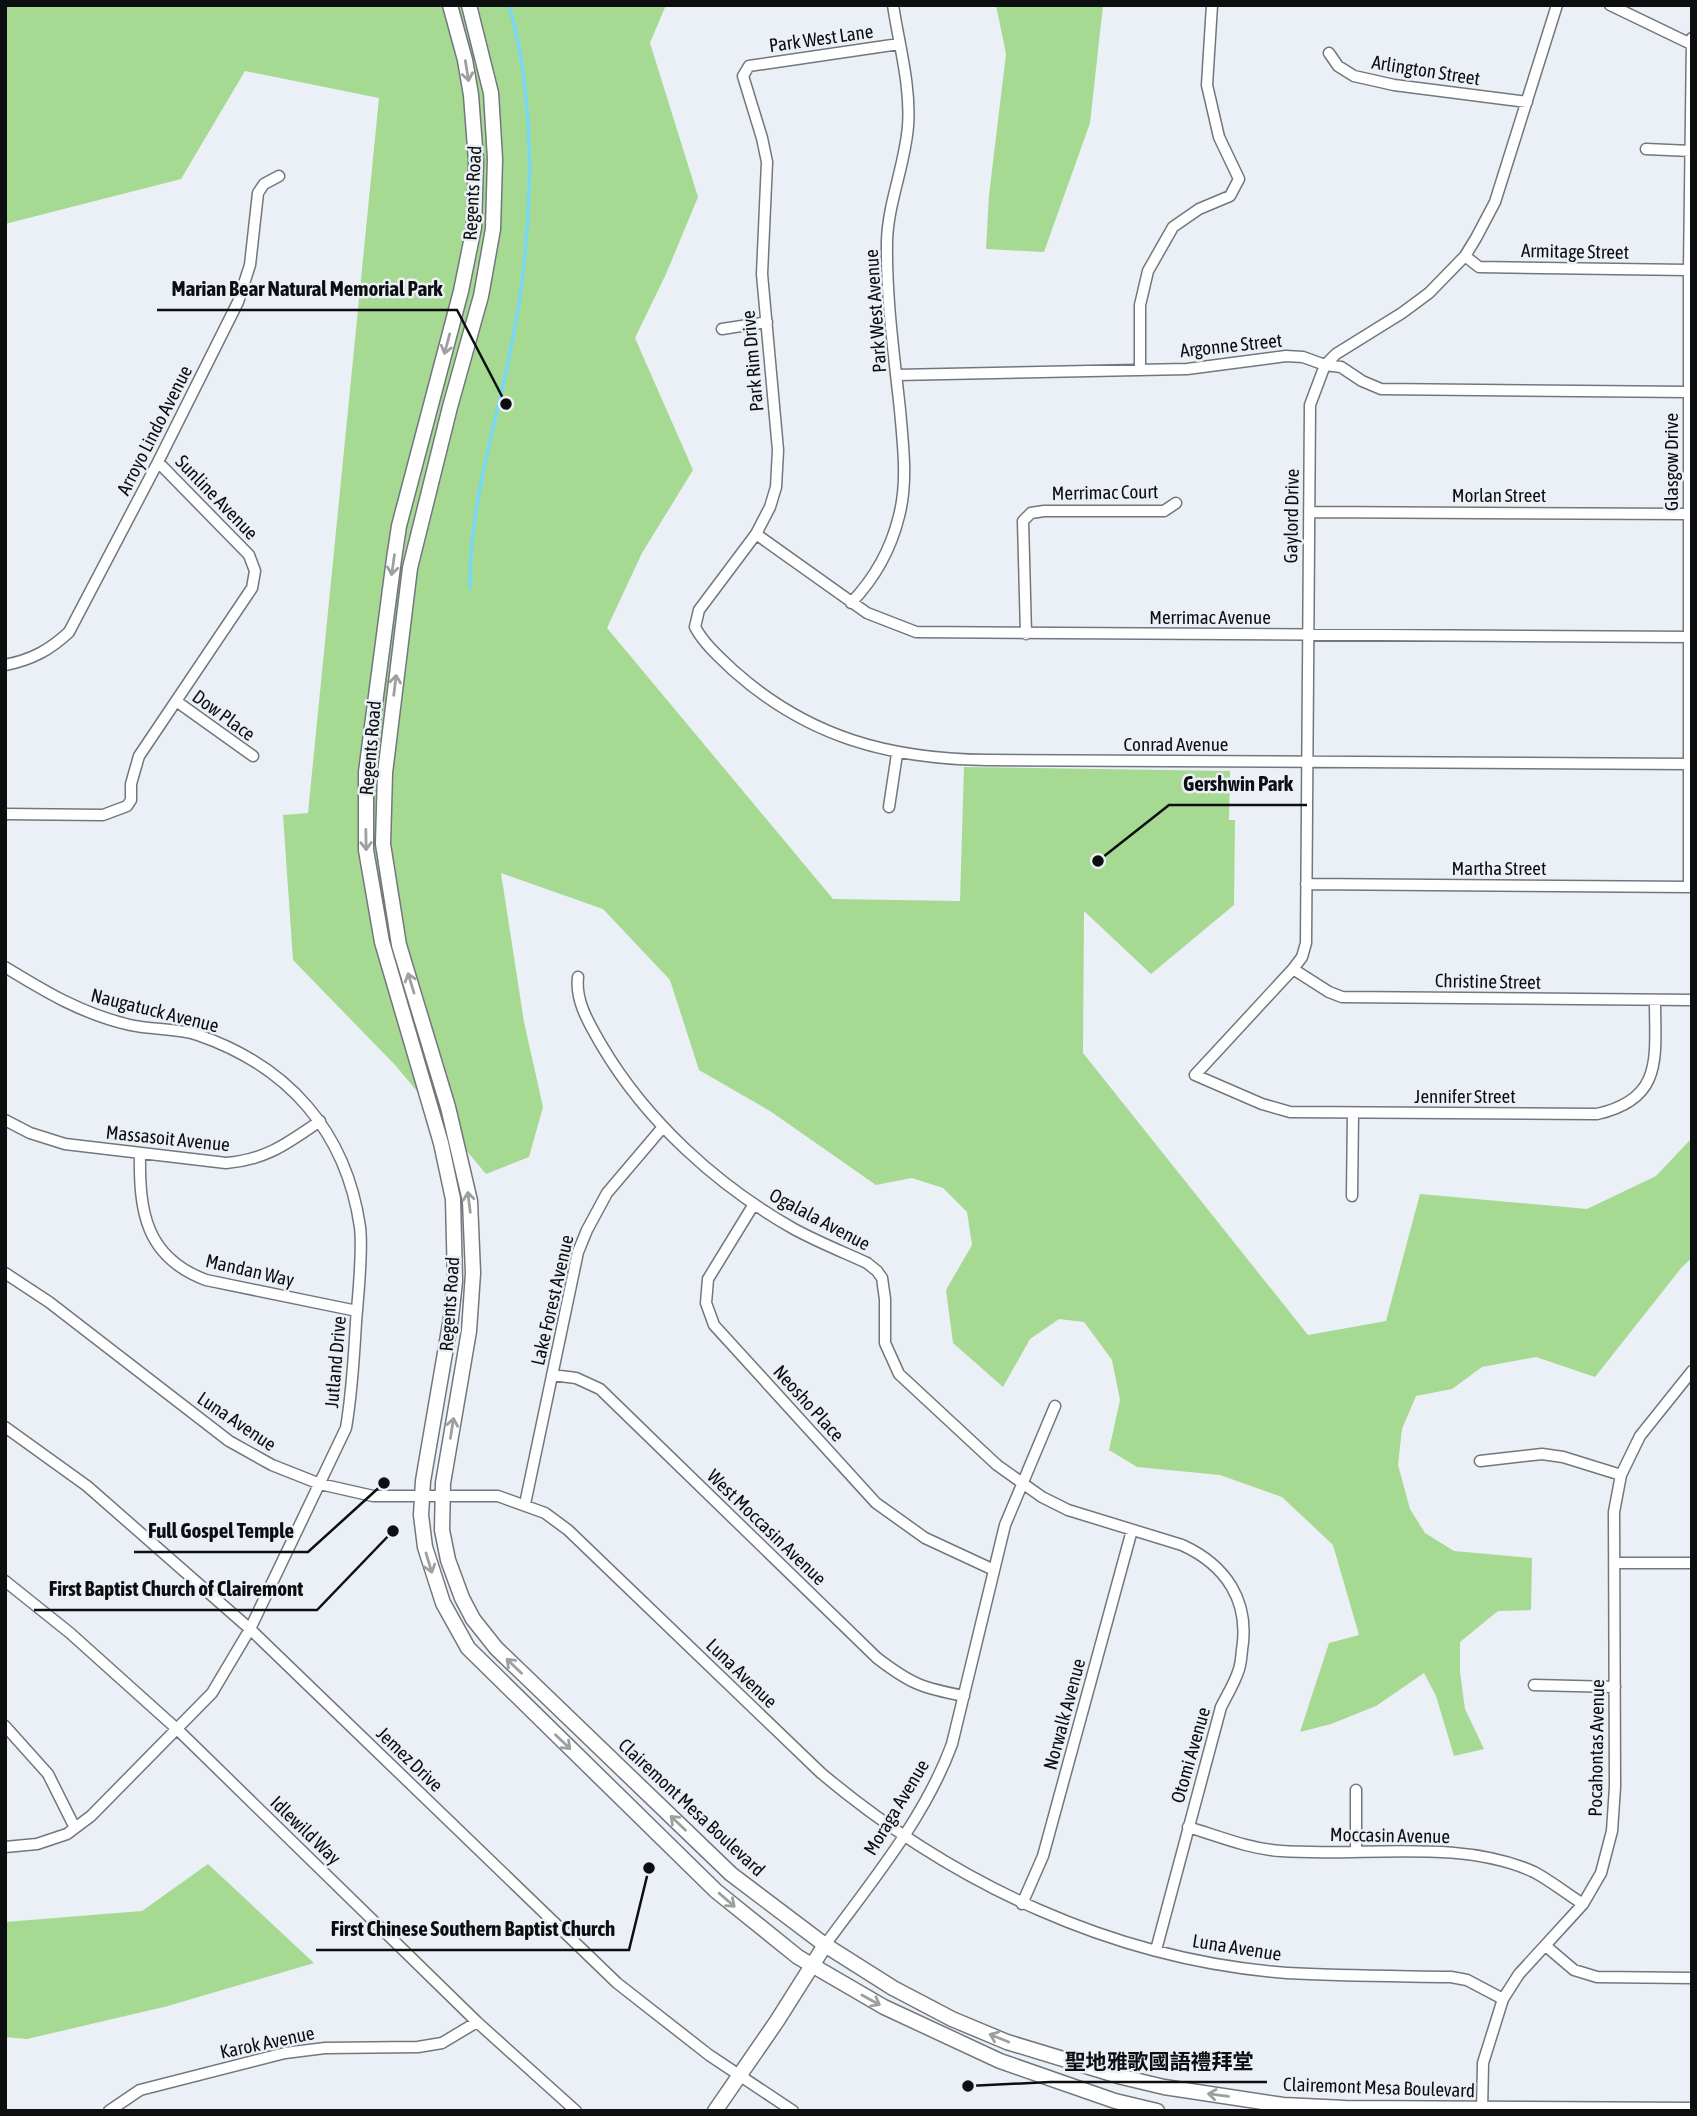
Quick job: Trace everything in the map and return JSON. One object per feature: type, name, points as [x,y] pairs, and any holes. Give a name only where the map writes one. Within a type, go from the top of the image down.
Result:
[{"type":"main road","name":"Regents Road","points":[[421,1496],[455,1281],[453,1199],[431,1108],[382,942],[366,850],[366,772],[400,526],[461,291],[474,227],[476,161],[471,95],[465,60],[450,5]]},
{"type":"main road","name":"Regents Road","points":[[442,1496],[469,1331],[473,1273],[470,1201],[447,1107],[400,945],[383,845],[384,772],[410,568],[481,296],[493,229],[495,159],[491,93],[469,5]]},
{"type":"main road","points":[[421,1496],[425,1548],[443,1604],[468,1648],[716,1891],[812,1966],[884,2007],[1000,2062],[1115,2101],[1157,2111]]},
{"type":"main road","name":"Clairemont Mesa Boulevard","points":[[442,1496],[442,1530],[447,1560],[473,1619],[496,1648],[731,1874],[825,1945],[893,1988],[952,2019],[1007,2042],[1132,2080],[1283,2105],[1482,2110],[1692,2110]]},
{"type":"main road","name":"Moraga Avenue","points":[[715,2111],[825,1945]]},
{"type":"street","name":"Park West Avenue","points":[[851,603],[864,589],[887,551],[900,514],[904,462],[892,316],[887,290],[887,237],[908,128],[908,101],[893,5]]},
{"type":"street","points":[[1140,370],[1140,304],[1148,271],[1173,227],[1199,209],[1230,196],[1239,179],[1219,136],[1207,85],[1212,5]]},
{"type":"street","points":[[1325,365],[1356,340],[1402,313],[1429,293],[1465,256],[1495,202],[1557,5]]},
{"type":"street","points":[[1610,5],[1691,44]]},
{"type":"street","name":"Glasgow Drive","points":[[1690,887],[1689,270],[1692,38]]},
{"type":"street","name":"Park West Lane","points":[[750,66],[899,44]]},
{"type":"street","name":"Arlington Street","points":[[1329,53],[1338,66],[1354,76],[1394,85],[1527,102]]},
{"type":"street","name":"Park Rim Drive","points":[[698,634],[695,627],[699,610],[756,534],[770,508],[776,487],[778,450],[762,274],[766,162],[762,138],[743,76],[750,66]]},
{"type":"street","points":[[1646,149],[1691,151]]},
{"type":"street","name":"Arroyo Lindo Avenue","points":[[5,666],[40,654],[69,632],[238,302],[250,265],[257,193],[264,184],[279,176]]},
{"type":"street","name":"Armitage Street","points":[[1465,256],[1479,267],[1689,270]]},
{"type":"street","points":[[722,329],[766,322]]},
{"type":"street","name":"Argonne Street","points":[[896,375],[1187,369],[1286,356],[1303,357],[1341,368],[1381,389],[1689,392]]},
{"type":"street","name":"Gaylord Drive","points":[[1195,1075],[1293,969],[1302,957],[1306,943],[1310,405],[1325,365]]},
{"type":"street","name":"Sunline Avenue","points":[[5,814],[103,815],[127,806],[131,800],[131,784],[139,756],[252,588],[255,571],[249,555],[158,462]]},
{"type":"street","name":"Merrimac Court","points":[[1026,634],[1023,521],[1031,513],[1164,511],[1176,503]]},
{"type":"street","name":"Morlan Street","points":[[1309,512],[1689,514]]},
{"type":"street","name":"Merrimac Avenue","points":[[756,534],[867,613],[916,632],[1690,637]]},
{"type":"street","name":"Conrad Avenue","points":[[698,634],[745,680],[790,713],[844,739],[897,754],[974,760],[1690,764]]},
{"type":"street","name":"Dow Place","points":[[176,701],[253,756]]},
{"type":"street","points":[[889,807],[897,754]]},
{"type":"street","name":"Martha Street","points":[[1306,884],[1690,887]]},
{"type":"street","name":"Naugatuck Avenue","points":[[5,967],[61,1001],[87,1012],[130,1025],[195,1034],[240,1052],[261,1064],[300,1096],[320,1121]]},
{"type":"street","name":"Christine Street","points":[[1293,969],[1329,992],[1342,997],[1692,1000]]},
{"type":"street","name":"Ogalala Avenue","points":[[578,977],[576,991],[589,1023],[616,1069],[663,1127],[706,1167],[754,1204],[795,1229],[877,1271],[882,1278],[885,1299],[885,1343],[899,1374],[997,1465],[1042,1497],[1068,1510],[1198,1552],[1223,1575]]},
{"type":"street","name":"Jennifer Street","points":[[1195,1075],[1262,1104],[1290,1112],[1597,1114],[1617,1109],[1640,1094],[1653,1073],[1655,1001]]},
{"type":"street","points":[[1352,1196],[1353,1113]]},
{"type":"street","name":"Massasoit Avenue","points":[[5,1120],[30,1133],[65,1144],[226,1163],[247,1162],[277,1151],[320,1121]]},
{"type":"street","name":"Jutland Drive","points":[[5,1847],[37,1844],[75,1828],[91,1816],[212,1693],[250,1629],[346,1428],[351,1399],[360,1229],[351,1186],[333,1142],[320,1121]]},
{"type":"street","name":"Lake Forest Avenue","points":[[525,1504],[578,1252],[607,1194],[663,1127]]},
{"type":"street","name":"Mandan Way","points":[[140,1153],[139,1190],[145,1219],[166,1256],[190,1274],[206,1280],[357,1311]]},
{"type":"street","name":"Neosho Place","points":[[754,1204],[708,1279],[706,1303],[714,1325],[876,1503],[925,1538],[994,1570]]},
{"type":"street","name":"Luna Avenue","points":[[5,1273],[49,1302],[229,1441],[272,1465],[320,1484],[373,1496],[498,1496],[545,1513],[568,1530],[821,1773],[851,1798],[958,1871],[1022,1904],[1054,1918],[1156,1950],[1223,1964],[1286,1972],[1451,1977],[1467,1980],[1503,1999]]},
{"type":"street","name":"Pocahontas Avenue","points":[[1482,2110],[1483,2063],[1503,1999],[1519,1974],[1547,1947],[1583,1904],[1601,1873],[1612,1831],[1615,1787],[1614,1513],[1621,1475],[1640,1436],[1692,1370]]},
{"type":"street","name":"West Moccasin Avenue","points":[[552,1375],[576,1378],[600,1389],[877,1658],[903,1678],[923,1688],[964,1696]]},
{"type":"street","name":"Moraga Avenue","points":[[825,1945],[928,1798],[943,1769],[964,1696],[1004,1525],[1055,1406]]},
{"type":"street","name":"Jemez Drive","points":[[5,1427],[87,1486],[250,1629],[617,1983],[738,2076],[793,2111]]},
{"type":"street","points":[[1480,1461],[1542,1454],[1563,1457],[1621,1475]]},
{"type":"street","name":"Norwalk Avenue","points":[[1022,1904],[1043,1856],[1132,1530]]},
{"type":"street","points":[[1615,1563],[1692,1563]]},
{"type":"street","name":"Otomi Avenue","points":[[1156,1950],[1221,1707],[1239,1670],[1245,1634],[1241,1609],[1235,1589],[1223,1575]]},
{"type":"street","name":"Idlewild Way","points":[[5,1581],[70,1633],[178,1730],[562,2107],[576,2111]]},
{"type":"street","points":[[1534,1685],[1615,1687]]},
{"type":"street","points":[[5,1726],[48,1774],[75,1828]]},
{"type":"street","points":[[1356,1790],[1356,1852]]},
{"type":"street","name":"Moccasin Avenue","points":[[1188,1827],[1245,1845],[1279,1851],[1452,1852],[1491,1858],[1534,1873],[1583,1904]]},
{"type":"street","points":[[1547,1947],[1582,1974],[1597,1977],[1686,1978]]},
{"type":"street","name":"Karok Avenue","points":[[109,2111],[140,2090],[285,2053],[325,2048],[418,2047],[442,2042],[477,2022]]},
{"type":"green space","points":[[5,5],[666,5],[650,43],[698,197],[666,274],[635,338],[693,470],[642,553],[607,628],[833,899],[960,901],[964,767],[1230,771],[1229,820],[1235,820],[1234,905],[1151,974],[1084,911],[1083,1053],[1308,1335],[1386,1321],[1420,1194],[1587,1209],[1656,1176],[1692,1138],[1692,1258],[1595,1377],[1536,1357],[1482,1367],[1452,1389],[1416,1396],[1402,1429],[1398,1465],[1410,1509],[1425,1533],[1454,1551],[1532,1558],[1531,1610],[1498,1611],[1460,1642],[1460,1672],[1465,1709],[1484,1749],[1454,1756],[1436,1696],[1424,1673],[1376,1706],[1331,1724],[1300,1732],[1329,1643],[1359,1635],[1333,1545],[1282,1497],[1220,1475],[1137,1467],[1109,1450],[1120,1400],[1112,1360],[1084,1322],[1059,1319],[1030,1339],[1003,1387],[953,1343],[946,1290],[972,1245],[967,1212],[943,1188],[912,1178],[876,1185],[770,1111],[699,1070],[670,980],[603,909],[501,873],[524,1022],[543,1107],[529,1157],[486,1174],[396,1066],[293,960],[283,815],[308,813],[379,98],[245,71],[181,179],[5,224]]},
{"type":"green space","points":[[996,5],[1103,5],[1090,123],[1044,252],[986,249],[989,195],[1006,54]]},
{"type":"green space","points":[[208,1864],[314,1963],[168,2006],[27,2039],[5,2037],[5,1922],[142,1911]]},
{"type":"waterway","points":[[470,588],[473,530],[517,316],[527,227],[529,136],[519,47],[509,5]]},
{"type":"place","name":"Marian Bear Natural Memorial Park","points":[[506,404]]},
{"type":"place","name":"Gershwin Park","points":[[1098,861]]},
{"type":"place","name":"Full Gospel Temple","points":[[384,1483]]},
{"type":"place","name":"First Baptist Church of Clairemont","points":[[393,1531]]},
{"type":"place","name":"First Chinese Southern Baptist Church","points":[[649,1868]]},
{"type":"place","name":"聖地雅歌國語禮拜堂","points":[[968,2086]]}]
